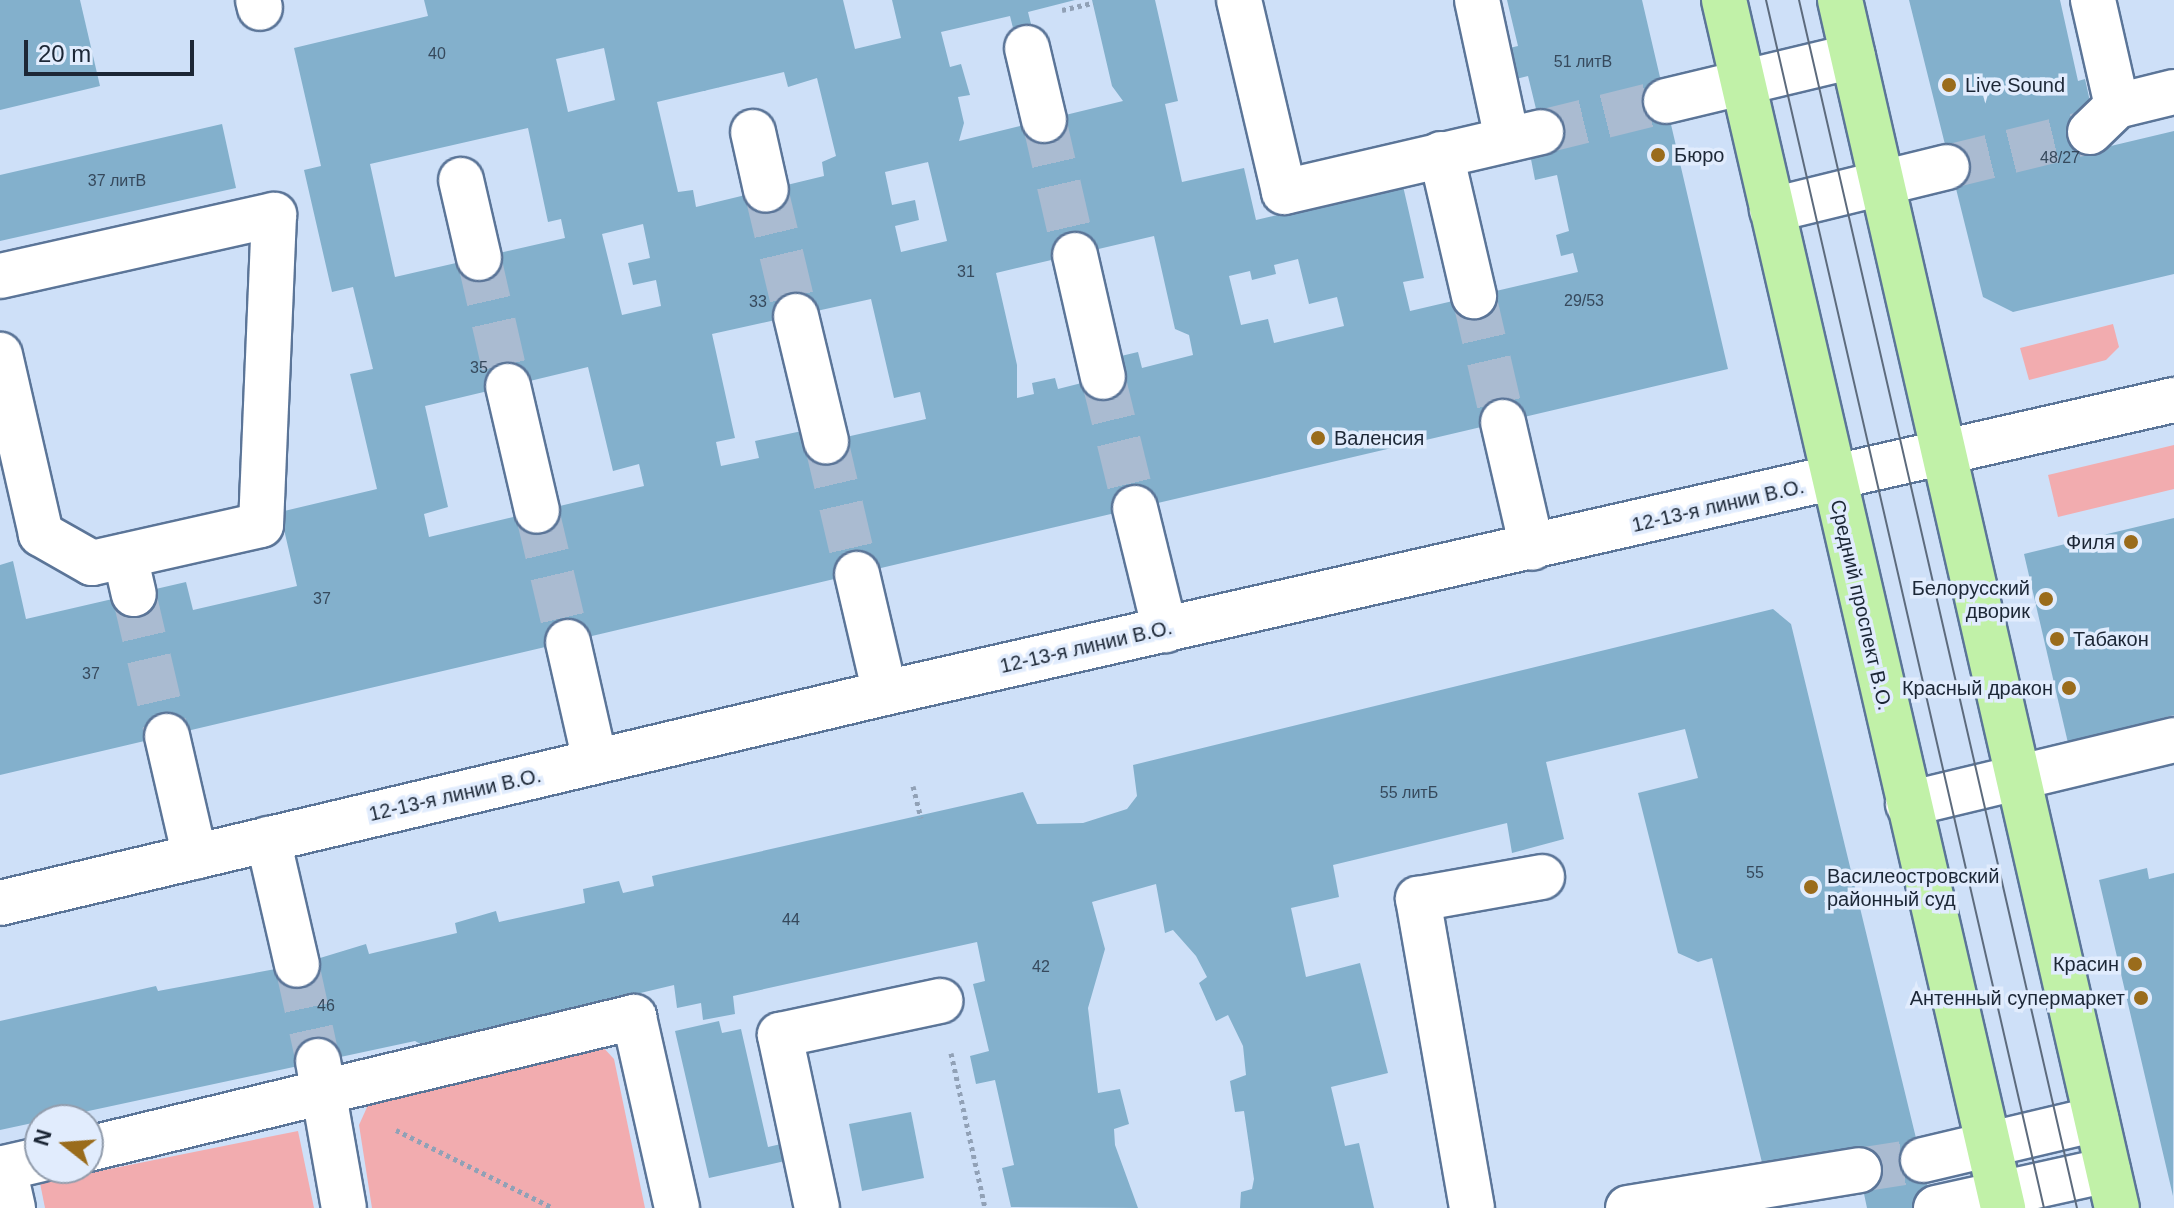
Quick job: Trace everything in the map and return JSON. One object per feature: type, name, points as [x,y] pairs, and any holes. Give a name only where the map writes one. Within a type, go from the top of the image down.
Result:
[{"type":"main road","name":"Средний проспект В.О.","points":[[1724,0],[1832,481],[2001,1201]]},
{"type":"main road","points":[[1840,0],[2112,1189]]},
{"type":"street","points":[[1239,0],[1284,192],[1524,136],[1477,0]]},
{"type":"street","points":[[2093,0],[2103,119],[2174,92]]},
{"type":"street","points":[[1027,48],[1044,120]]},
{"type":"street","points":[[1666,101],[1853,56]]},
{"type":"street","points":[[753,132],[766,190]]},
{"type":"street","points":[[1441,154],[1474,296]]},
{"type":"street","points":[[1772,210],[1947,167]]},
{"type":"street","points":[[461,180],[479,258]]},
{"type":"street","points":[[0,276],[274,215],[261,525],[129,575],[92,563],[41,534],[0,355]]},
{"type":"street","points":[[1075,255],[1103,377]]},
{"type":"street","points":[[796,316],[826,441]]},
{"type":"street","points":[[508,386],[537,511]]},
{"type":"street","name":"12-13-я линии В.О.","points":[[0,903],[885,693],[1832,481],[2174,400]]},
{"type":"street","points":[[1503,422],[1532,548]]},
{"type":"street","points":[[1135,508],[1165,630]]},
{"type":"street","points":[[857,574],[885,693]]},
{"type":"street","points":[[568,642],[595,761]]},
{"type":"street","points":[[167,736],[195,857]]},
{"type":"street","points":[[1908,804],[2174,740]]},
{"type":"street","points":[[268,839],[297,965]]},
{"type":"street","points":[[1472,1208],[1418,899],[1542,877]]},
{"type":"street","points":[[817,1208],[780,1035],[940,1001]]},
{"type":"street","points":[[104,1144],[322,1078],[634,1017],[677,1208]]},
{"type":"street","points":[[322,1078],[344,1208]]},
{"type":"street","points":[[1923,1160],[2096,1119]]},
{"type":"street","points":[[13,1208],[4,1168],[24,1164]]},
{"type":"street","points":[[1628,1208],[1859,1170]]},
{"type":"street","points":[[1936,1208],[2112,1189]]},
{"type":"path","points":[[913,786],[921,818]]},
{"type":"path","points":[[940,1001],[985,1208]]},
{"type":"path","points":[[322,1078],[553,1208]]},
{"type":"shaded area","points":[[2113,324],[2119,347],[2106,360],[2029,380],[2020,348]]},
{"type":"shaded area","points":[[2174,445],[2174,489],[2058,517],[2048,475]]},
{"type":"shaded area","points":[[601,1045],[614,1059],[645,1208],[372,1208],[359,1125],[373,1094]]},
{"type":"shaded area","points":[[298,1131],[314,1208],[45,1208],[40,1184],[104,1184],[104,1170]]},
{"type":"building","points":[[0,0],[80,0],[100,86],[0,110]]},
{"type":"building","points":[[424,0],[843,0],[855,49],[901,38],[892,0],[1075,0],[1028,12],[1031,24],[1013,28],[1010,16],[941,32],[950,67],[961,64],[970,95],[958,97],[964,123],[959,141],[1123,101],[1112,86],[1092,0],[1155,0],[1178,101],[1165,104],[1182,182],[1244,168],[1256,220],[1403,186],[1424,278],[1403,282],[1410,311],[1578,272],[1573,253],[1561,256],[1556,235],[1569,231],[1557,175],[1535,180],[1530,154],[1546,150],[1528,76],[1512,80],[1505,49],[1518,46],[1507,0],[1642,0],[1728,369],[0,775],[0,565],[13,561],[26,619],[186,582],[193,610],[297,586],[280,512],[377,489],[350,374],[373,369],[353,287],[332,292],[304,170],[321,166],[294,48],[428,16]],"holes":[[[604,48],[615,100],[568,112],[556,59]],[[784,72],[788,87],[817,78],[836,156],[822,162],[824,176],[696,207],[693,190],[678,192],[657,102]],[[528,128],[548,222],[561,219],[565,238],[395,277],[370,164]],[[928,162],[947,241],[901,252],[895,226],[919,220],[915,200],[892,205],[885,172]],[[643,224],[650,258],[628,263],[633,285],[656,280],[661,306],[622,315],[602,234]],[[1154,236],[1175,329],[1189,335],[1193,355],[1142,368],[1138,352],[1121,356],[1125,372],[1058,389],[1055,378],[1032,383],[1034,394],[1017,398],[1017,365],[996,273]],[[1298,259],[1309,304],[1337,297],[1344,326],[1274,343],[1268,319],[1241,325],[1229,276],[1250,271],[1252,280],[1276,274],[1274,265]],[[871,299],[894,398],[920,392],[926,419],[806,446],[802,431],[755,441],[759,458],[721,466],[716,442],[735,438],[712,334]],[[588,367],[613,471],[639,464],[644,486],[429,537],[424,514],[448,507],[425,406]]]},
{"type":"building","points":[[1909,0],[2060,0],[2078,81],[2085,79],[2093,115],[2094,150],[2174,131],[2174,274],[2013,312],[1983,297]]},
{"type":"building","points":[[222,124],[236,188],[0,241],[0,175]]},
{"type":"building","points":[[2174,518],[2174,715],[2068,743],[2024,554]]},
{"type":"building","points":[[1773,609],[1791,624],[1933,1208],[1867,1208],[1859,1170],[1766,1179],[1712,958],[1698,962],[1678,953],[1638,793],[1698,778],[1685,729],[1546,762],[1564,839],[1512,853],[1507,823],[1333,865],[1339,897],[1291,908],[1306,977],[1360,963],[1388,1073],[1331,1087],[1345,1146],[1359,1143],[1374,1208],[1240,1208],[1241,1192],[1252,1189],[1254,1179],[1244,1111],[1235,1112],[1230,1081],[1246,1075],[1243,1046],[1228,1015],[1216,1021],[1199,983],[1207,977],[1196,956],[1173,930],[1165,933],[1156,884],[1092,902],[1105,949],[1088,1008],[1098,1093],[1120,1089],[1129,1124],[1114,1129],[1115,1145],[1138,1208],[1011,1207],[1002,1168],[1014,1165],[995,1080],[976,1084],[970,1056],[989,1051],[973,984],[985,981],[977,942],[733,996],[735,1014],[703,1020],[701,1003],[677,1008],[674,985],[422,1045],[415,1041],[104,1108],[104,1104],[24,1104],[24,1125],[0,1130],[0,1021],[156,986],[158,991],[297,965],[366,944],[369,954],[457,933],[455,923],[496,911],[499,922],[585,903],[583,889],[619,881],[623,893],[654,886],[652,876],[1023,792],[1037,824],[1083,823],[1127,809],[1137,796],[1133,765]]},
{"type":"building","points":[[2147,868],[2149,879],[2174,873],[2173,1196],[2099,880]]},
{"type":"building","points":[[719,1021],[722,1033],[741,1029],[768,1147],[781,1144],[785,1161],[709,1178],[675,1031]]},
{"type":"building","points":[[911,1112],[924,1178],[862,1191],[849,1124]]},
{"type":"tunnel","points":[[1541,132],[1666,101]]},
{"type":"tunnel","points":[[1044,120],[1075,255]]},
{"type":"tunnel","points":[[1947,167],[2090,132]]},
{"type":"tunnel","points":[[766,190],[796,316]]},
{"type":"tunnel","points":[[479,258],[508,386]]},
{"type":"tunnel","points":[[1474,296],[1503,422]]},
{"type":"tunnel","points":[[1103,377],[1135,508]]},
{"type":"tunnel","points":[[826,441],[857,574]]},
{"type":"tunnel","points":[[537,511],[568,642]]},
{"type":"tunnel","points":[[134,594],[167,736]]},
{"type":"tunnel","points":[[297,965],[318,1061]]},
{"type":"tunnel","points":[[1859,1170],[1923,1160]]},
{"type":"tram line","points":[[1766,0],[2044,1208]]},
{"type":"tram line","points":[[1799,0],[2077,1208]]},
{"type":"place","name":"Live Sound","points":[[1949,85]]},
{"type":"place","name":"Бюро","points":[[1658,155]]},
{"type":"place","name":"Валенсия","points":[[1318,438]]},
{"type":"place","name":"Филя","points":[[2131,542]]},
{"type":"place","name":"Белорусский дворик","points":[[2046,599]]},
{"type":"place","name":"Табакон","points":[[2057,639]]},
{"type":"place","name":"Красный дракон","points":[[2069,688]]},
{"type":"place","name":"Василеостровский районный суд","points":[[1811,887]]},
{"type":"place","name":"Красин","points":[[2135,964]]},
{"type":"place","name":"Антенный супермаркет","points":[[2141,998]]}]
